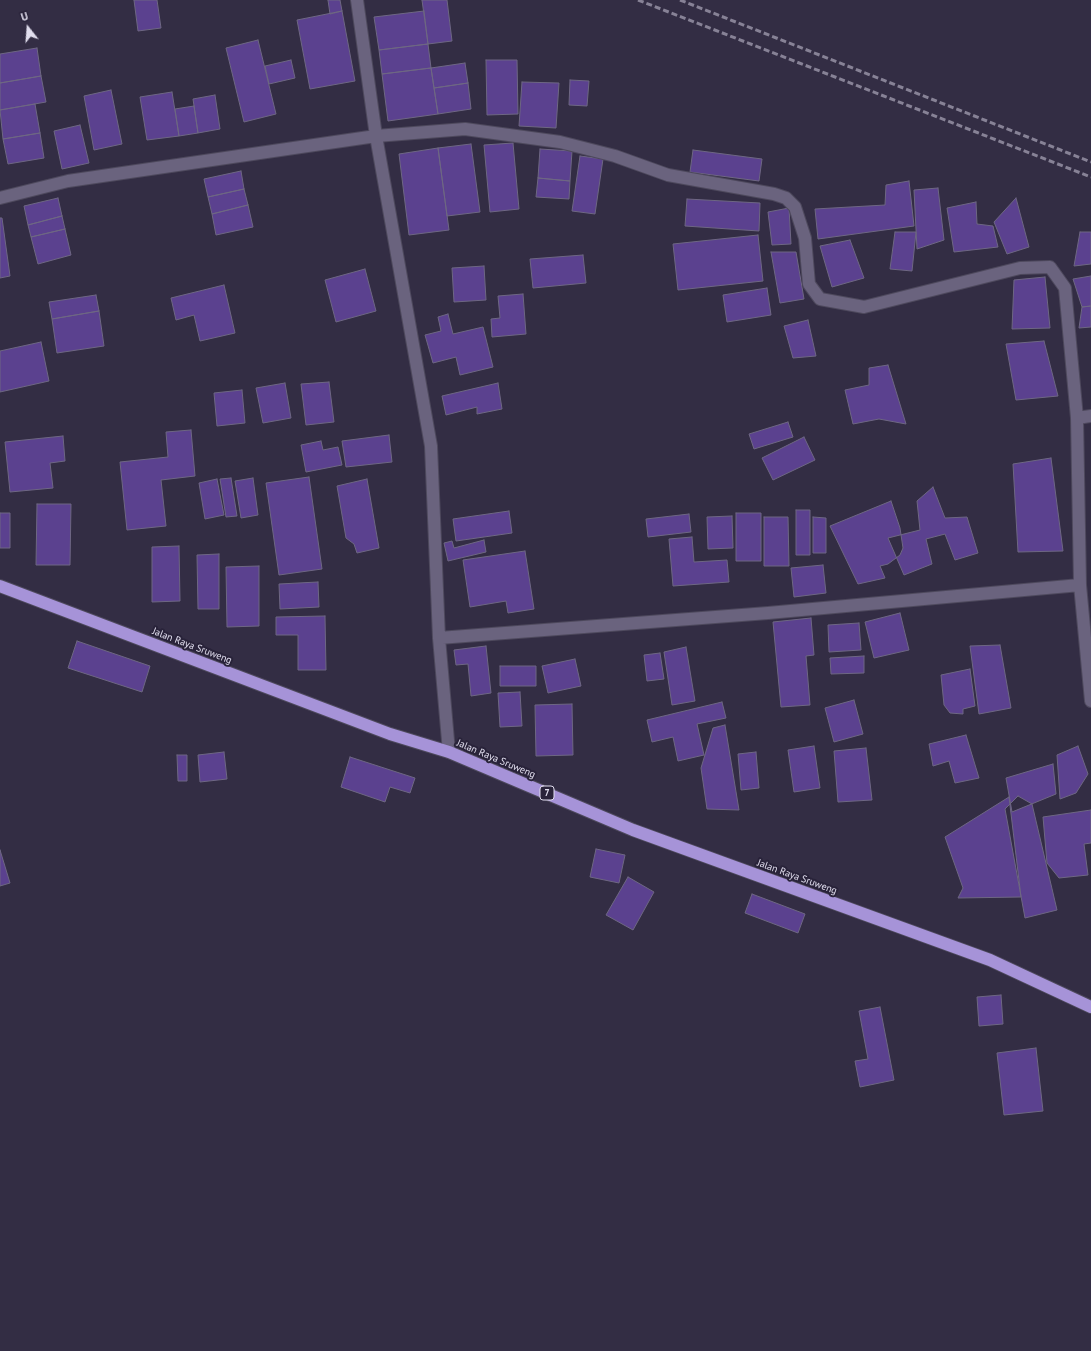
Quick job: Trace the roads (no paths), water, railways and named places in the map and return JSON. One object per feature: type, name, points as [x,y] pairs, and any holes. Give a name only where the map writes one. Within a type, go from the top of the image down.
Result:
[{"type":"highway","name":"Jalan Raya Sruweng","points":[[0,586],[390,734],[449,752],[633,830],[990,960],[1091,1007]]},
{"type":"street","points":[[357,0],[376,136],[431,446],[439,638],[449,752]]},
{"type":"street","points":[[0,198],[68,181],[376,136],[464,129],[560,142],[615,156],[668,175],[774,194],[786,198],[794,206],[805,238],[809,284],[820,299],[864,307],[1020,268],[1050,267],[1065,288],[1077,418],[1080,585],[1091,701]]},
{"type":"street","points":[[1077,418],[1091,416]]},
{"type":"street","points":[[439,638],[768,613],[1080,585]]},
{"type":"railway","points":[[638,0],[1091,177]]},
{"type":"railway","points":[[680,0],[1091,162]]}]
